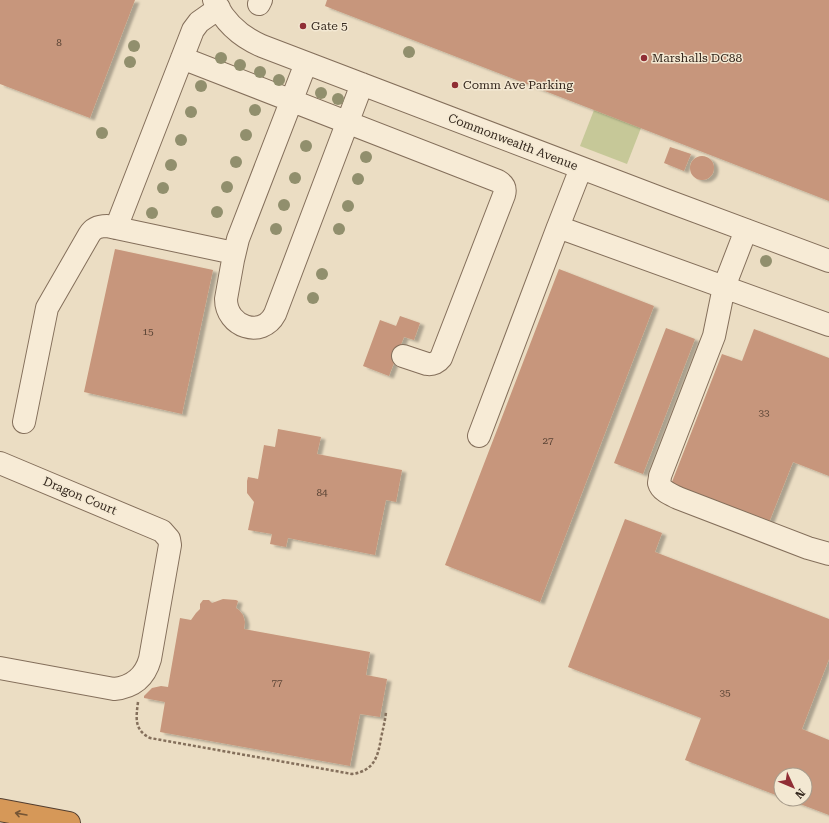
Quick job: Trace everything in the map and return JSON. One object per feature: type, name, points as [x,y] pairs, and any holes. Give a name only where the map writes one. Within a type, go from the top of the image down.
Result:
[{"type":"highway","points":[[0,810],[69,823]]},
{"type":"street","points":[[116,228],[194,28],[216,4]]},
{"type":"street","name":"Commonwealth Avenue","points":[[216,4],[232,26],[246,38],[262,46],[829,261]]},
{"type":"street","points":[[182,58],[498,181],[503,185],[505,193],[442,358],[435,363],[430,364],[403,356]]},
{"type":"street","points":[[306,63],[238,239],[234,253],[226,299],[227,307],[235,321],[245,326],[252,327],[263,325],[275,314],[362,84]]},
{"type":"street","points":[[479,436],[581,168]]},
{"type":"street","points":[[24,422],[47,308],[91,232],[100,226],[107,226],[234,253]]},
{"type":"street","points":[[558,227],[829,325]]},
{"type":"street","points":[[746,230],[724,287],[714,336],[660,476],[659,483],[661,488],[678,498],[808,548],[829,554]]},
{"type":"street","name":"Dragon Court","points":[[0,463],[159,530],[169,539],[170,548],[150,659],[146,670],[138,680],[127,687],[114,689],[0,668]]},
{"type":"path","points":[[138,702],[138,726],[143,733],[150,738],[352,774],[362,772],[375,761],[379,751],[386,712]]},
{"type":"green space","points":[[594,110],[641,128],[627,164],[580,146]]},
{"type":"building","points":[[0,0],[135,0],[90,118],[0,84]]},
{"type":"building","name":"Marshalls DC88","points":[[327,0],[829,0],[829,201],[325,6]]},
{"type":"building","points":[[670,147],[691,154],[684,171],[664,163]]},
{"type":"building","points":[[702,156],[711,159],[714,168],[711,177],[702,180],[693,177],[690,168],[693,159]]},
{"type":"building","points":[[115,249],[213,270],[182,414],[84,392]]},
{"type":"building","points":[[559,269],[654,306],[540,602],[445,565]]},
{"type":"building","points":[[400,316],[420,323],[414,340],[404,337],[389,376],[363,366],[380,320],[396,326]]},
{"type":"building","points":[[666,328],[695,339],[643,474],[614,463]]},
{"type":"building","points":[[754,329],[829,358],[829,476],[793,462],[768,525],[670,487],[722,354],[742,361]]},
{"type":"building","points":[[278,429],[321,437],[317,454],[402,470],[396,502],[386,500],[375,555],[288,538],[286,547],[270,544],[272,534],[248,530],[254,502],[247,493],[248,477],[258,479],[264,445],[275,447]]},
{"type":"building","points":[[625,519],[662,533],[655,552],[829,619],[829,659],[802,729],[829,740],[829,815],[808,807],[813,807],[813,767],[773,767],[773,794],[685,760],[701,718],[568,667]]},
{"type":"building","points":[[223,599],[238,601],[236,608],[243,615],[245,622],[244,629],[370,652],[366,675],[387,679],[380,717],[360,714],[350,766],[160,732],[165,702],[144,698],[144,696],[152,688],[161,686],[168,687],[180,618],[191,620],[200,609],[200,604],[203,600],[209,600],[212,603]]},
{"type":"place","name":"Gate 5","points":[[303,26]]},
{"type":"place","name":"Marshalls DC88","points":[[644,58]]},
{"type":"place","name":"Comm Ave Parking","points":[[455,85]]}]
